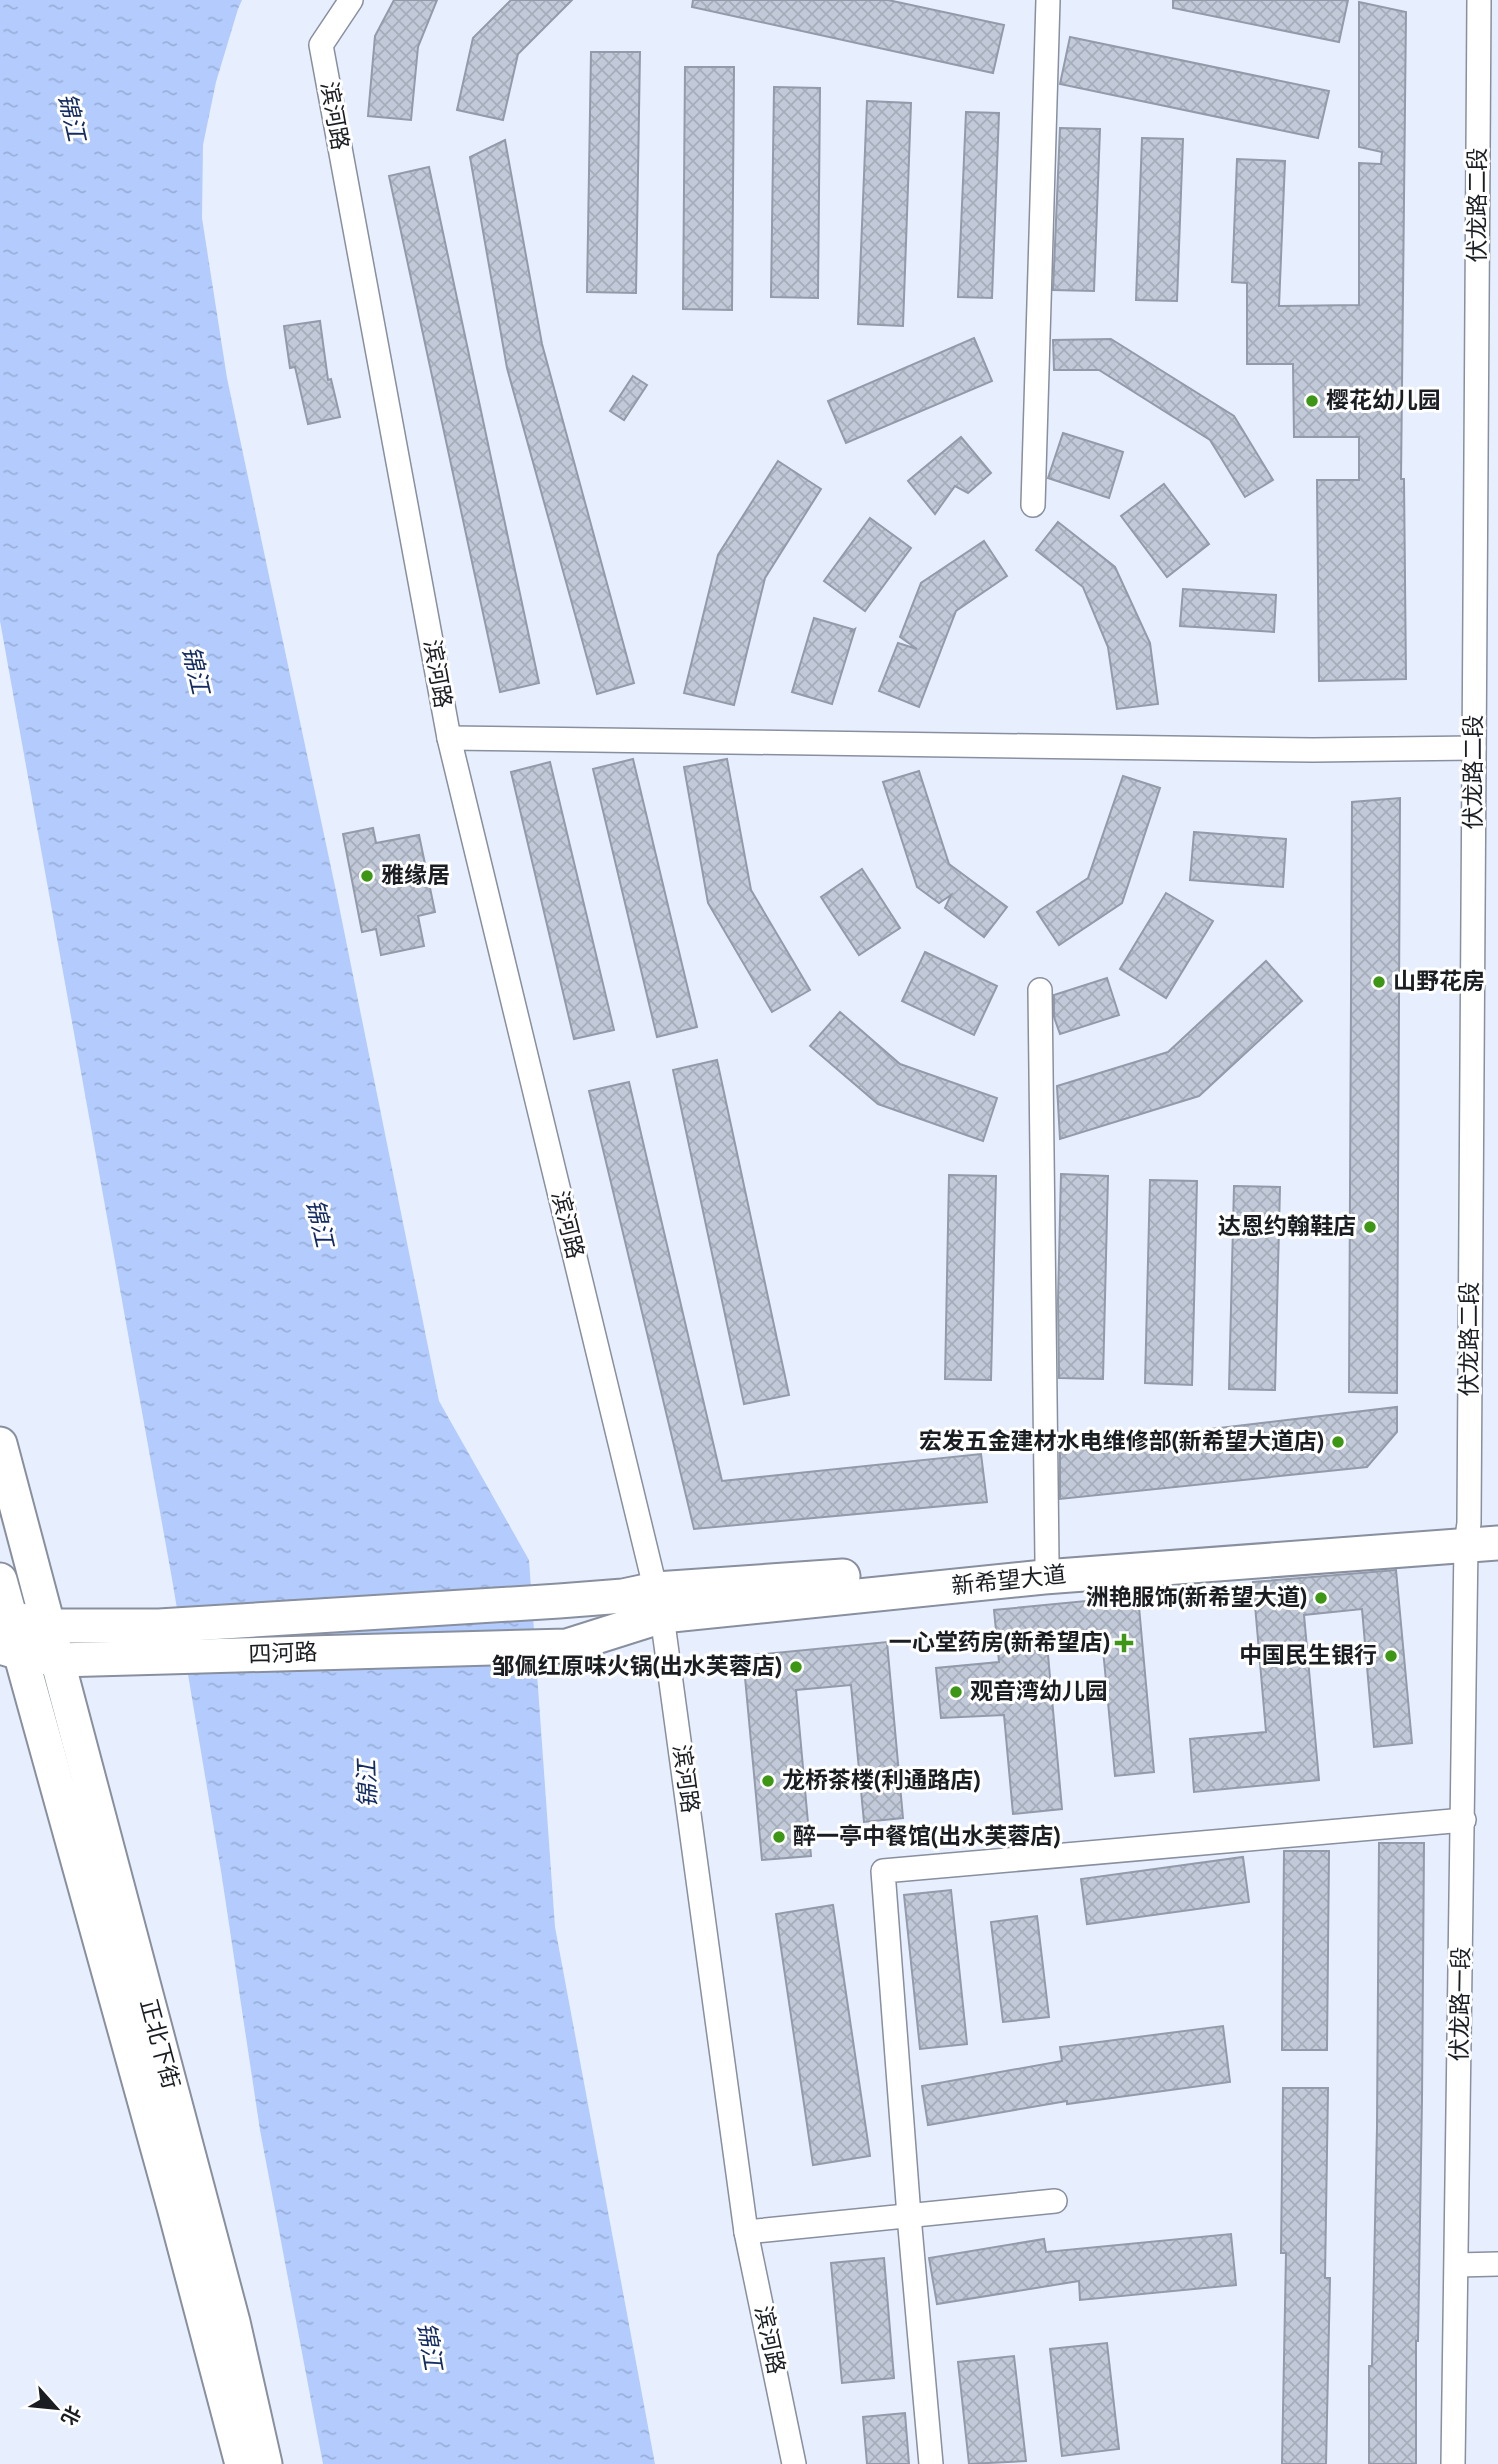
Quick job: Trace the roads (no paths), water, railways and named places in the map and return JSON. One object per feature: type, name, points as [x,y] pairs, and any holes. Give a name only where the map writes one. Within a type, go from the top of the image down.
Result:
[{"type":"street","name":"滨河路","points":[[351,0],[321,45],[449,738],[659,1603],[746,2232],[794,2464]]},
{"type":"street","points":[[1033,505],[1048,0]]},
{"type":"street","name":"伏龙路二段","points":[[1479,0],[1474,748],[1483,1533]]},
{"type":"street","points":[[449,738],[1313,750],[1474,748]]},
{"type":"street","points":[[1040,990],[1047,1561]]},
{"type":"street","name":"正北下街","points":[[0,1444],[233,2322],[265,2464]]},
{"type":"street","points":[[659,1603],[1047,1561],[1483,1533]]},
{"type":"street","name":"新希望大道","points":[[567,1646],[659,1603],[1044,1577],[1483,1533]]},
{"type":"street","name":"伏龙路一段","points":[[1453,2464],[1464,1820],[1483,1533]]},
{"type":"street","name":"正北下街","points":[[0,1580],[7,1633],[167,2181],[242,2464]]},
{"type":"street","name":"四河路","points":[[7,1633],[59,1660],[157,1642],[559,1601],[624,1596],[659,1603]]},
{"type":"street","name":"四河路","points":[[7,1633],[49,1626],[157,1642],[567,1646]]},
{"type":"street","points":[[931,2464],[883,1871],[1464,1820]]},
{"type":"street","points":[[746,2232],[1055,2201]]},
{"type":"street","points":[[1457,2264],[1498,2264]]},
{"type":"water","name":"锦江","points":[[0,0],[242,0],[216,82],[203,145],[202,218],[227,378],[336,891],[439,1401],[529,1560],[555,1927],[655,2464],[323,2464],[260,2130],[221,1871],[172,1579],[0,621]]},
{"type":"place","name":"樱花幼儿园","points":[[1312,401]]},
{"type":"place","name":"雅缘居","points":[[367,876]]},
{"type":"place","name":"山野花房","points":[[1379,982]]},
{"type":"place","name":"达恩约翰鞋店","points":[[1370,1227]]},
{"type":"place","name":"宏发五金建材水电维修部(新希望大道店)","points":[[1338,1442]]},
{"type":"place","name":"洲艳服饰(新希望大道)","points":[[1321,1598]]},
{"type":"place","name":"一心堂药房(新希望店)","points":[[1124,1643]]},
{"type":"place","name":"中国民生银行","points":[[1391,1656]]},
{"type":"place","name":"邹佩红原味火锅(出水芙蓉店)","points":[[796,1667]]},
{"type":"place","name":"观音湾幼儿园","points":[[956,1692]]},
{"type":"place","name":"龙桥茶楼(利通路店)","points":[[768,1781]]},
{"type":"place","name":"醉一亭中餐馆(出水芙蓉店)","points":[[779,1837]]}]
